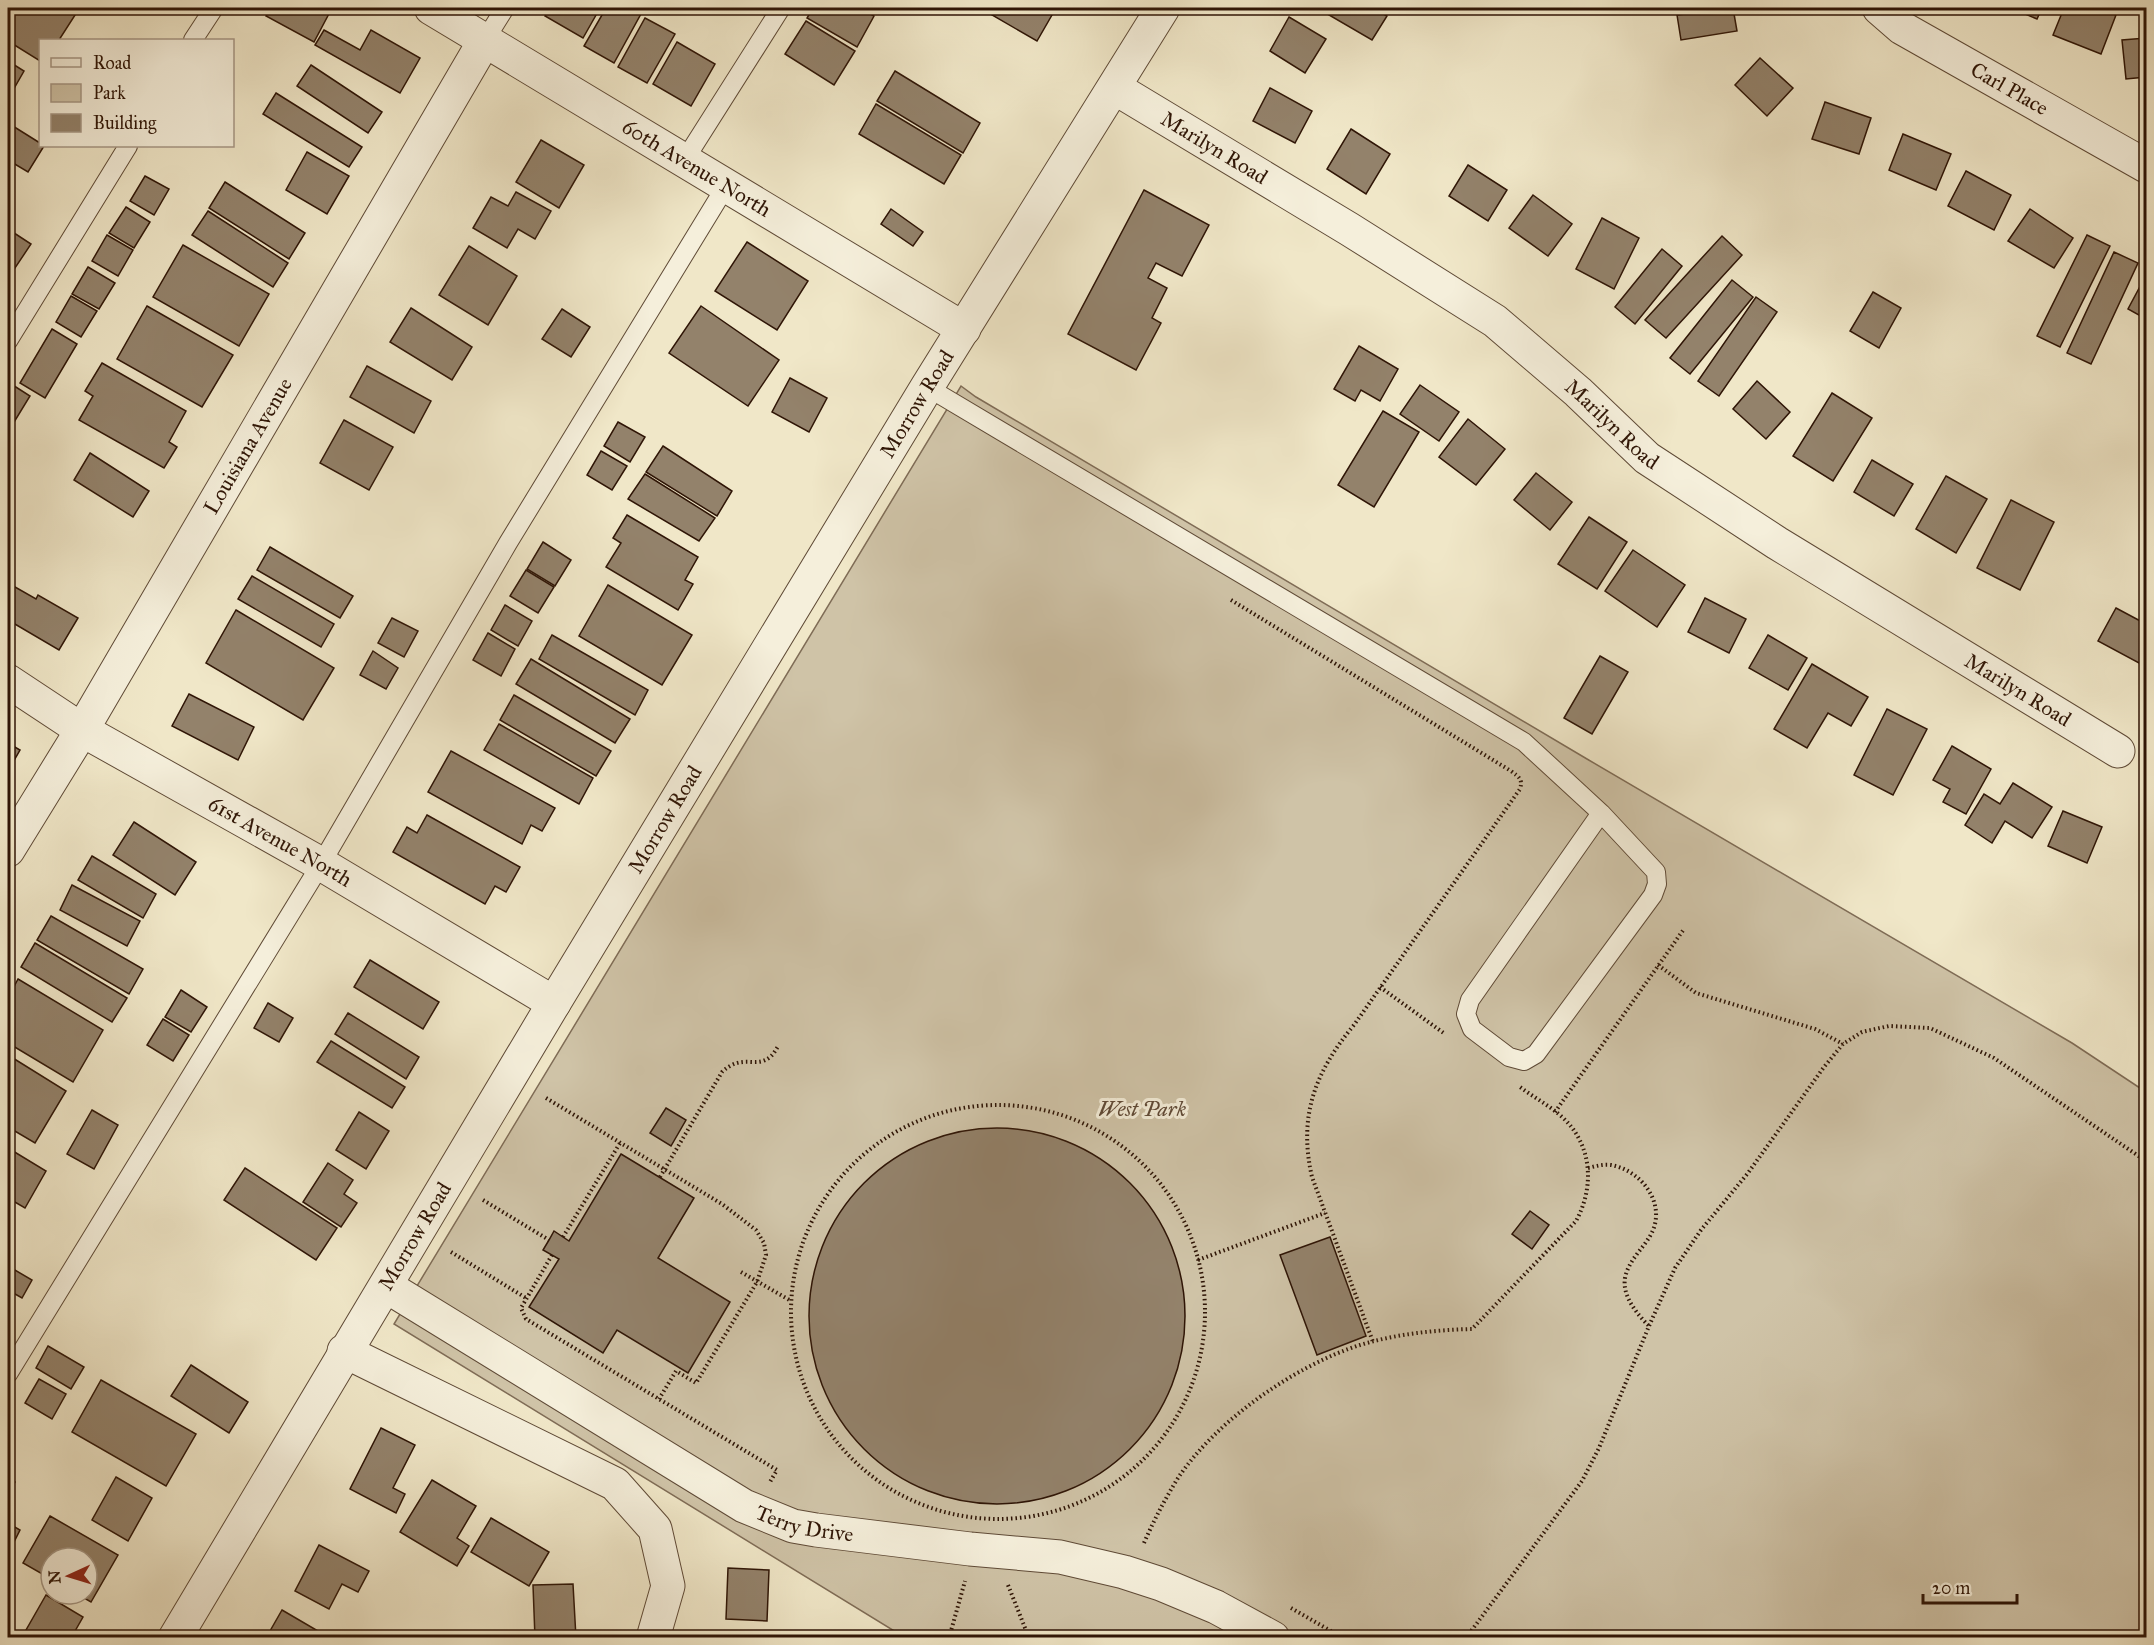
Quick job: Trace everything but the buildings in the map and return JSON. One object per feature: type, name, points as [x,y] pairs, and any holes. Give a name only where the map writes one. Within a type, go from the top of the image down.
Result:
[{"type":"street","name":"60th Avenue North","points":[[431,8],[964,329]]},
{"type":"street","name":"Morrow Road","points":[[175,1638],[344,1351],[386,1286],[554,1003],[927,387],[1163,8]]},
{"type":"street","name":"Carl Place","points":[[1879,8],[1902,28],[2146,166]]},
{"type":"street","name":"Louisiana Avenue","points":[[8,850],[82,730],[485,40]]},
{"type":"street","name":"Marilyn Road","points":[[1115,88],[1496,321],[1578,392],[1647,458],[1776,543],[2118,751]]},
{"type":"street","name":"61st Avenue North","points":[[8,681],[82,730],[321,864],[554,1003]]},
{"type":"street","name":"Terry Drive","points":[[386,1286],[744,1506],[772,1519],[816,1530],[1060,1557],[1124,1572],[1161,1584],[1216,1607],[1273,1638]]},
{"type":"street","points":[[344,1351],[615,1484],[655,1529],[668,1586],[653,1638]]},
{"type":"lane","points":[[195,39],[214,8]]},
{"type":"lane","points":[[485,40],[505,8]]},
{"type":"lane","points":[[684,161],[781,8]]},
{"type":"lane","points":[[8,341],[127,147]]},
{"type":"lane","points":[[8,1374],[321,864],[508,543],[726,186]]},
{"type":"lane","points":[[927,387],[1524,742],[1601,813],[1656,872],[1658,884],[1653,895],[1536,1054],[1524,1061],[1509,1057],[1472,1029],[1466,1014],[1470,1000],[1601,813]]},
{"type":"path","points":[[1225,596],[1511,771],[1520,777],[1522,782],[1520,789],[1334,1049],[1320,1074],[1312,1099],[1307,1156],[1312,1177],[1373,1342]]},
{"type":"path","points":[[1555,1112],[1684,929]]},
{"type":"path","points":[[1658,965],[1696,993],[1815,1029],[1843,1044]]},
{"type":"path","points":[[1380,987],[1447,1035]]},
{"type":"path","points":[[1466,1638],[1582,1481],[1599,1448],[1649,1326],[1676,1268],[1688,1249],[1843,1044],[1862,1032],[1888,1026],[1930,1028],[1994,1058],[2146,1161]]},
{"type":"path","points":[[660,1177],[722,1072],[735,1062],[756,1062],[770,1057],[779,1045]]},
{"type":"path","points":[[1144,1543],[1154,1520],[1179,1477],[1212,1439],[1250,1404],[1273,1387],[1316,1364],[1360,1345],[1418,1333],[1472,1329],[1576,1221],[1586,1195],[1588,1168],[1586,1153],[1569,1124],[1514,1083]]},
{"type":"path","points":[[546,1098],[722,1204],[756,1230],[764,1243],[766,1255],[757,1282],[696,1383],[676,1371],[659,1399]]},
{"type":"path","points":[[1003,1105],[1048,1111],[1084,1124],[1115,1141],[1147,1168],[1166,1191],[1184,1223],[1198,1260],[1204,1298],[1202,1347],[1190,1388],[1169,1429],[1141,1462],[1111,1486],[1066,1508],[1049,1513],[1013,1519],[968,1518],[924,1506],[879,1482],[857,1463],[829,1431],[807,1392],[798,1364],[794,1344],[792,1301],[795,1275],[806,1237],[823,1202],[848,1170],[874,1147],[900,1130],[938,1114],[970,1107],[1003,1105]]},
{"type":"path","points":[[563,1237],[620,1143]]},
{"type":"path","points":[[1588,1168],[1602,1165],[1620,1168],[1637,1177],[1652,1196],[1656,1214],[1653,1231],[1634,1256],[1625,1286],[1633,1307],[1649,1326]]},
{"type":"path","points":[[483,1200],[549,1240]]},
{"type":"path","points":[[1198,1260],[1325,1213]]},
{"type":"path","points":[[451,1252],[526,1298]]},
{"type":"path","points":[[552,1255],[521,1308],[526,1319],[777,1470],[769,1484]]},
{"type":"path","points":[[741,1272],[792,1301]]},
{"type":"path","points":[[1135,1540],[1153,1545]]},
{"type":"path","points":[[994,1551],[1029,1638]]},
{"type":"path","points":[[949,1638],[963,1594],[966,1574]]},
{"type":"path","points":[[1282,1603],[1343,1638]]},
{"type":"path","points":[[1090,1638],[1091,1635],[1095,1638]]},
{"type":"green space","name":"West Park","points":[[961,386],[1587,759],[2072,1043],[2146,1092],[2146,1637],[904,1637],[394,1324]]}]
